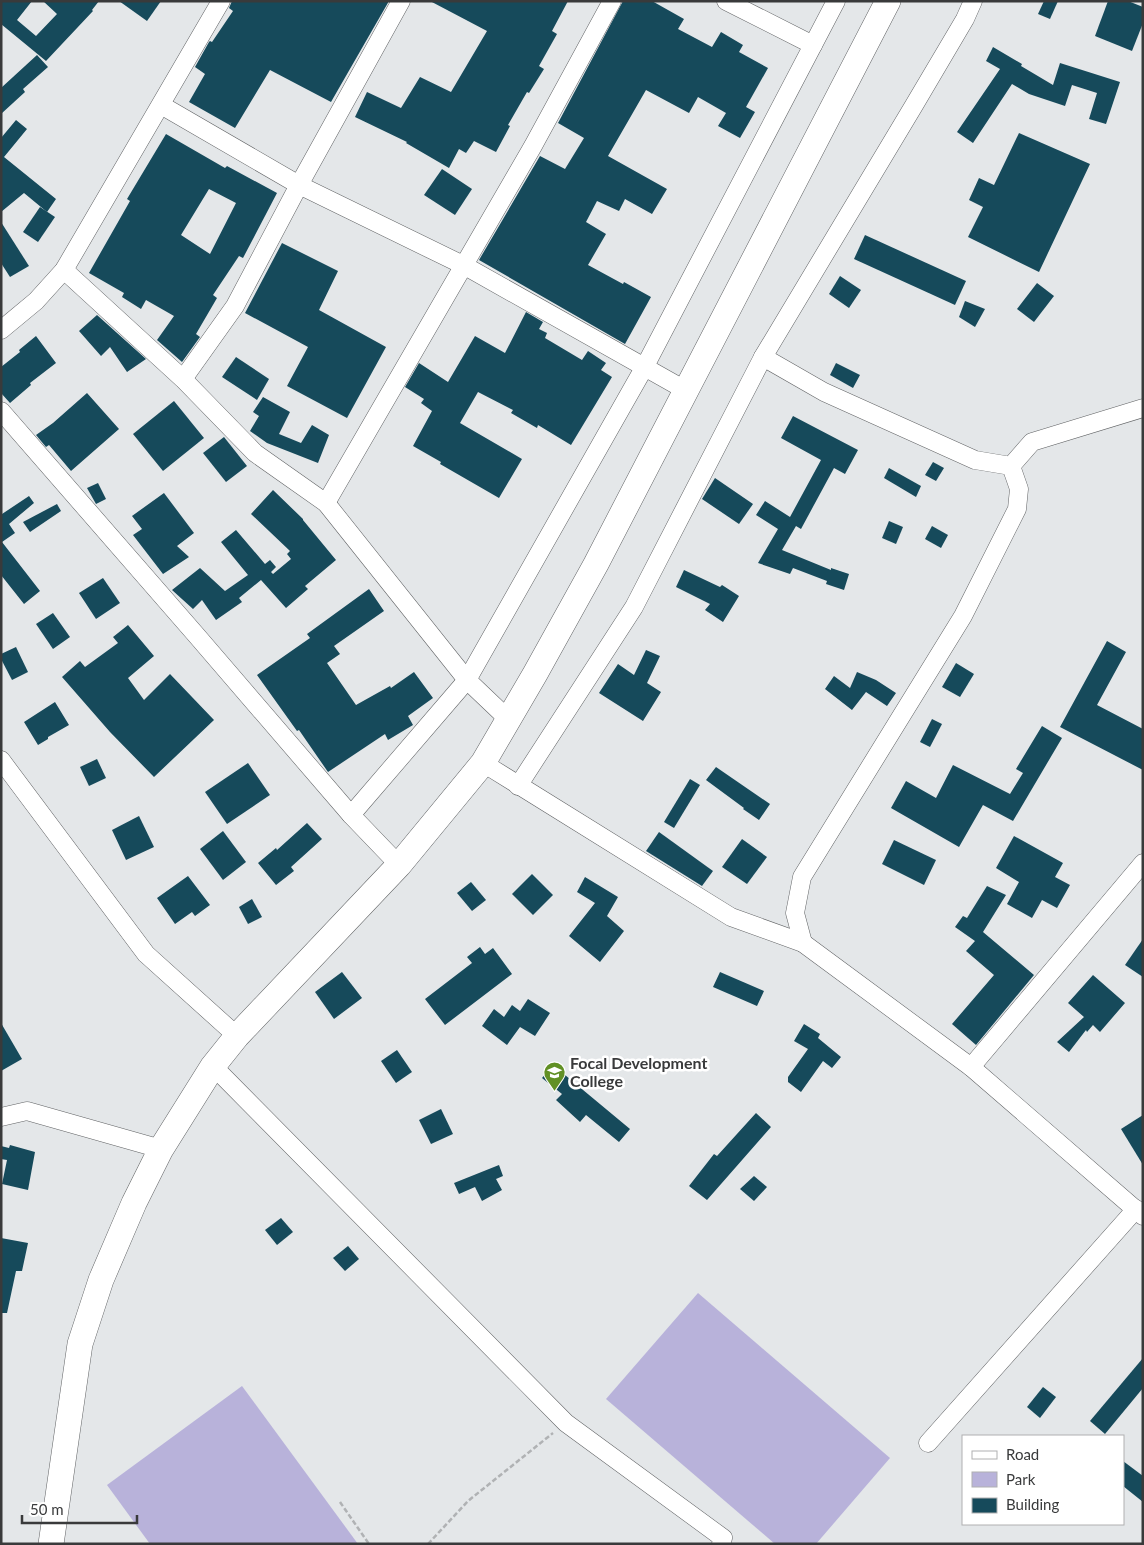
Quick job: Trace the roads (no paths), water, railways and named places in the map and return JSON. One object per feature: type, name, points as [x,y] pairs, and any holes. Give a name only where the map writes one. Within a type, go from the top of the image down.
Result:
[{"type":"main road","points":[[51,1544],[80,1344],[101,1280],[134,1202],[161,1149],[213,1066],[237,1036],[399,865],[483,763],[596,564],[888,1]]},
{"type":"street","points":[[1,330],[36,300],[64,270],[221,1]]},
{"type":"street","points":[[183,379],[235,306],[299,185],[401,1]]},
{"type":"street","points":[[326,503],[534,146],[612,1]]},
{"type":"street","points":[[726,1],[813,44]]},
{"type":"street","points":[[351,816],[467,680],[644,368],[836,1]]},
{"type":"street","points":[[518,786],[634,607],[763,357],[965,19],[973,1]]},
{"type":"street","points":[[161,105],[299,185],[465,266],[687,391]]},
{"type":"street","points":[[64,270],[183,379],[255,453],[326,503],[467,680],[508,719]]},
{"type":"street","points":[[763,357],[824,392],[975,460],[1011,466]]},
{"type":"street","points":[[1011,466],[1032,442],[1143,408]]},
{"type":"street","points":[[1,411],[351,816],[399,865]]},
{"type":"street","points":[[803,943],[795,913],[802,876],[963,616],[1016,509],[1019,489],[1011,466]]},
{"type":"street","points":[[1,760],[146,954],[237,1036]]},
{"type":"street","points":[[483,763],[731,917],[803,943],[971,1067],[1139,1212],[928,1443]]},
{"type":"street","points":[[971,1067],[1143,863]]},
{"type":"street","points":[[213,1066],[566,1423],[724,1542]]},
{"type":"street","points":[[1,1116],[27,1111],[161,1149]]},
{"type":"place","name":"Focal Development College","points":[[554,1091]]}]
